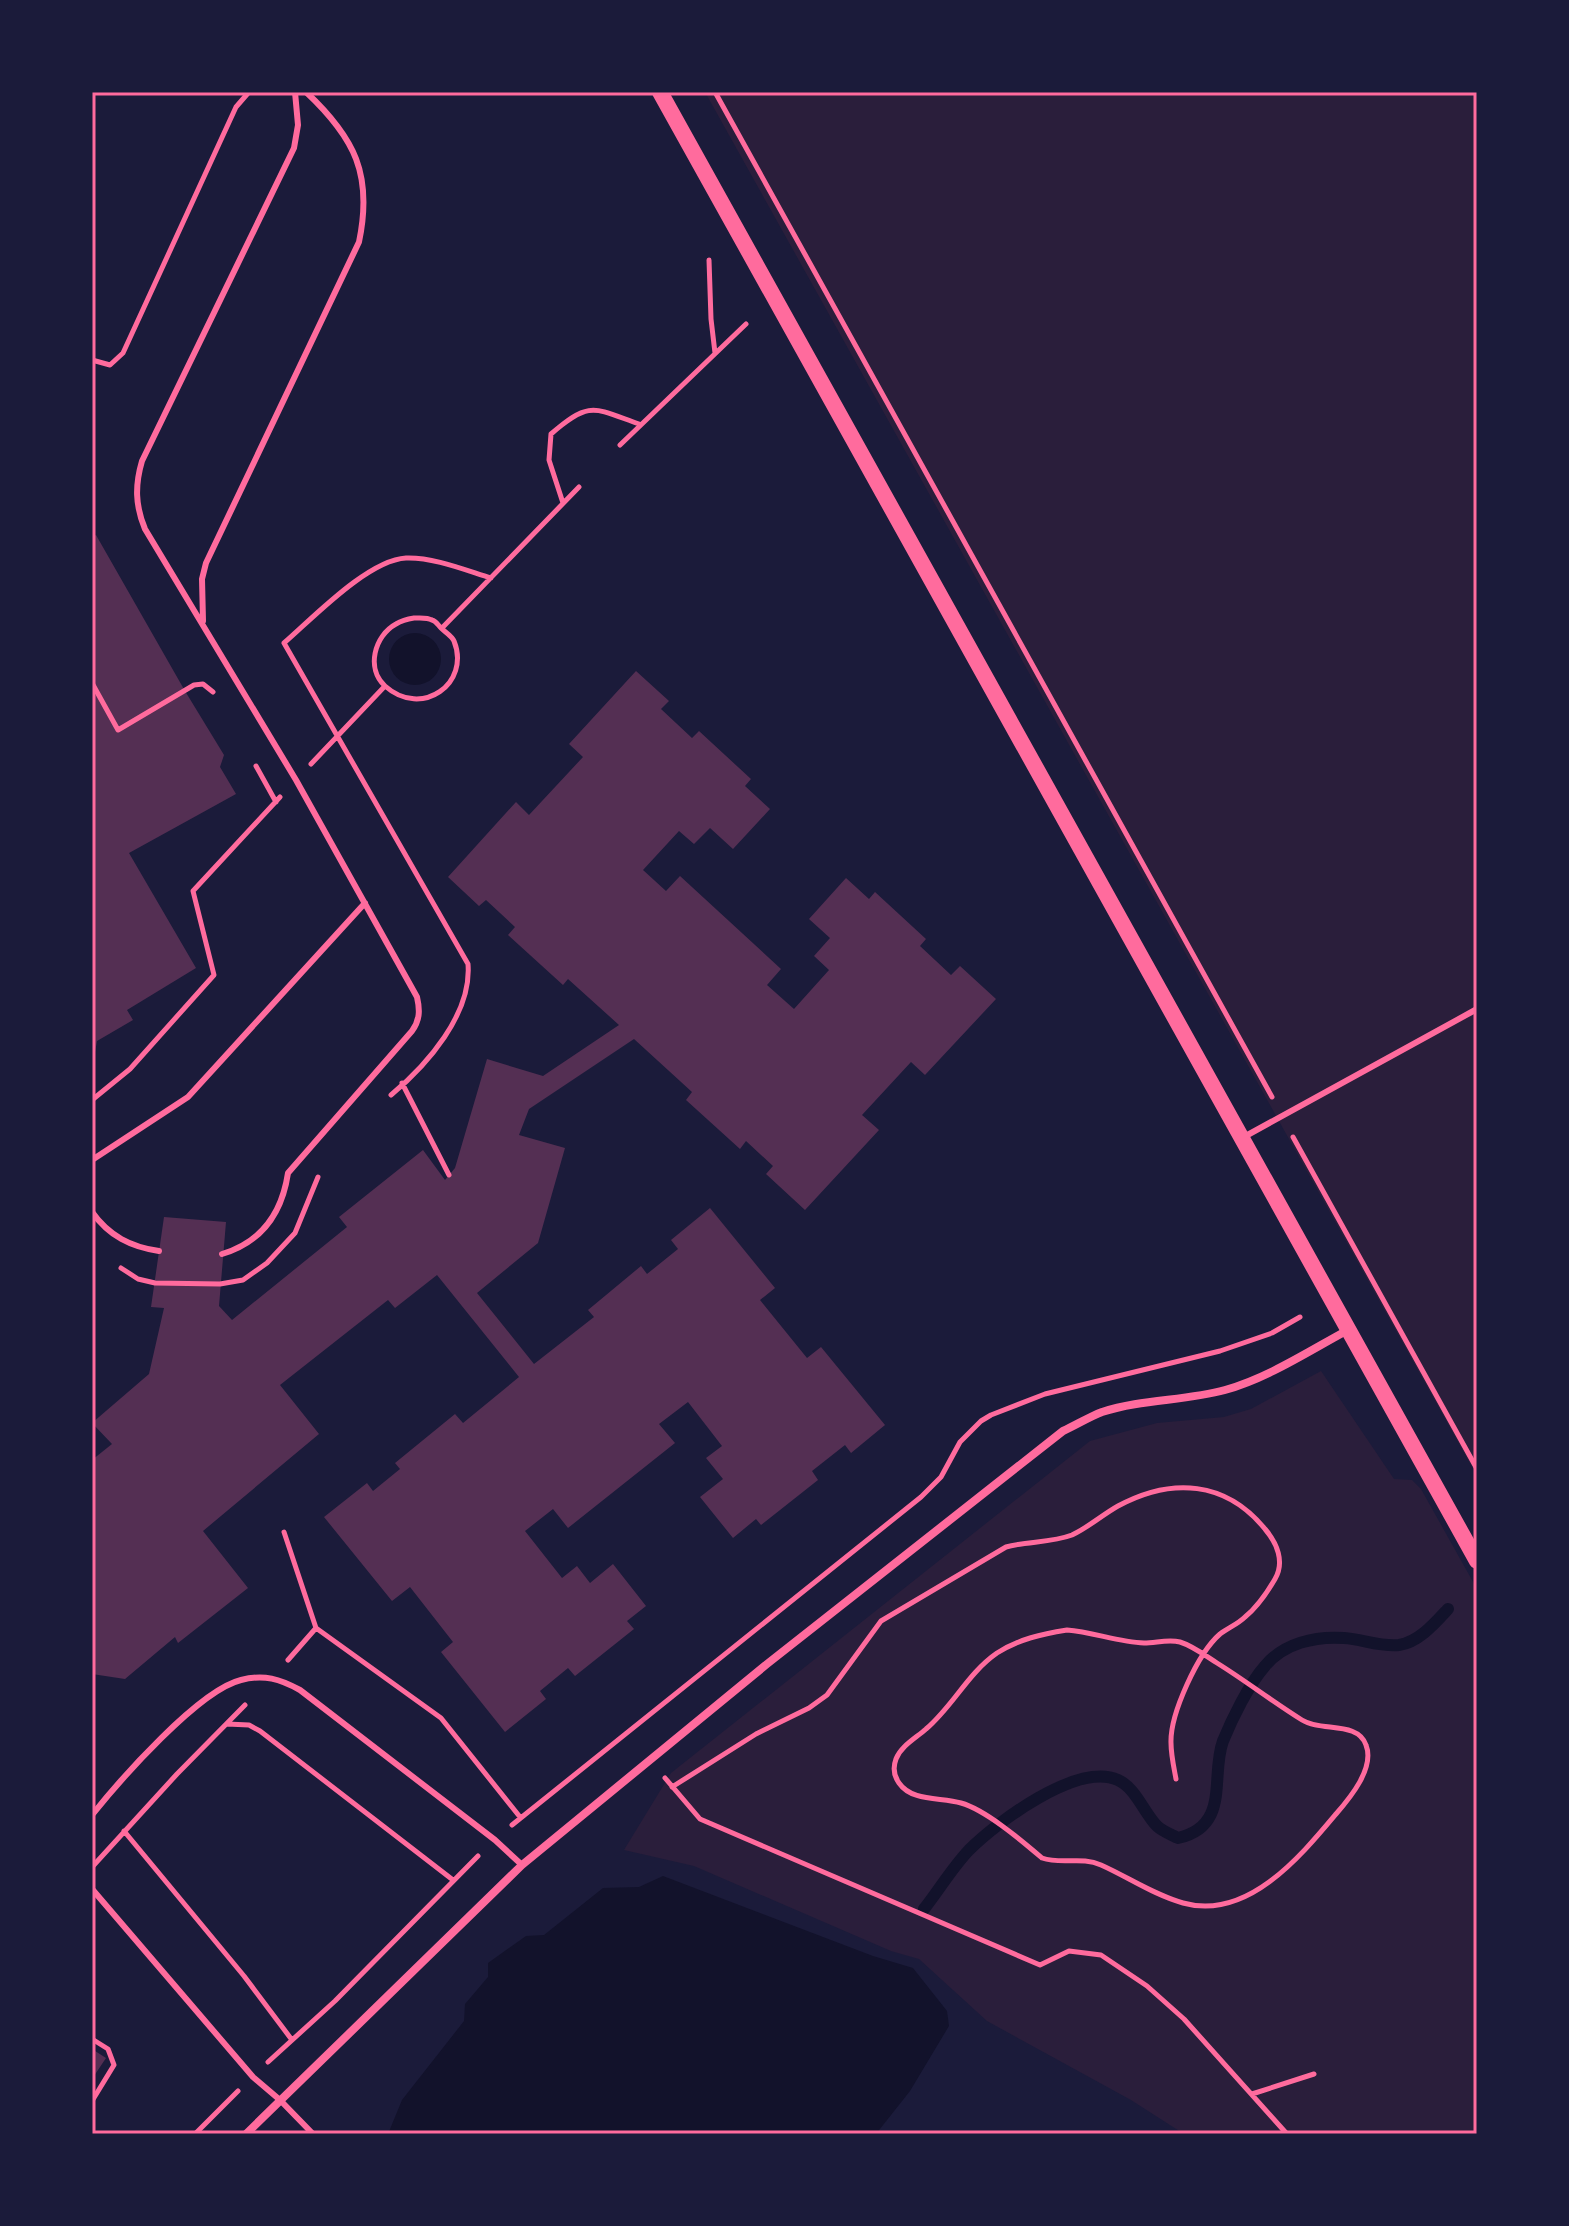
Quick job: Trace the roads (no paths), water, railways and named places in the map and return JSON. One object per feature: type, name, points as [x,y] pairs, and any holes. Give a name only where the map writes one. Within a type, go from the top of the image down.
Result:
[{"type":"main road","points":[[660,92],[1477,1561]]},
{"type":"street","points":[[246,2134],[522,1865],[649,1759],[1063,1431],[1101,1412],[1121,1407],[1191,1398],[1231,1389],[1348,1330]]},
{"type":"lane","points":[[222,1254],[250,1242],[272,1220],[285,1194],[288,1173],[417,1025],[419,1009],[417,997],[296,780],[139,515],[137,480],[142,461],[294,148],[298,125],[295,92]]},
{"type":"lane","points":[[204,625],[201,599],[206,563],[359,242],[363,222],[363,174],[355,155],[334,121],[306,92]]},
{"type":"lane","points":[[92,1160],[188,1097],[365,903]]},
{"type":"lane","points":[[1241,1139],[1477,1009]]},
{"type":"lane","points":[[92,1212],[107,1229],[135,1247],[159,1251]]},
{"type":"lane","points":[[92,1815],[143,1758],[208,1698],[239,1680],[271,1678],[300,1690],[495,1840],[522,1865]]},
{"type":"lane","points":[[92,1889],[253,2077],[313,2134]]},
{"type":"waterway","points":[[924,1909],[957,1864],[982,1838],[1039,1798],[1081,1779],[1101,1777],[1118,1780],[1130,1789],[1162,1830],[1178,1838],[1195,1832],[1206,1823],[1212,1811],[1220,1755],[1227,1732],[1253,1682],[1273,1658],[1291,1647],[1322,1638],[1399,1645],[1426,1631],[1448,1609]]}]
